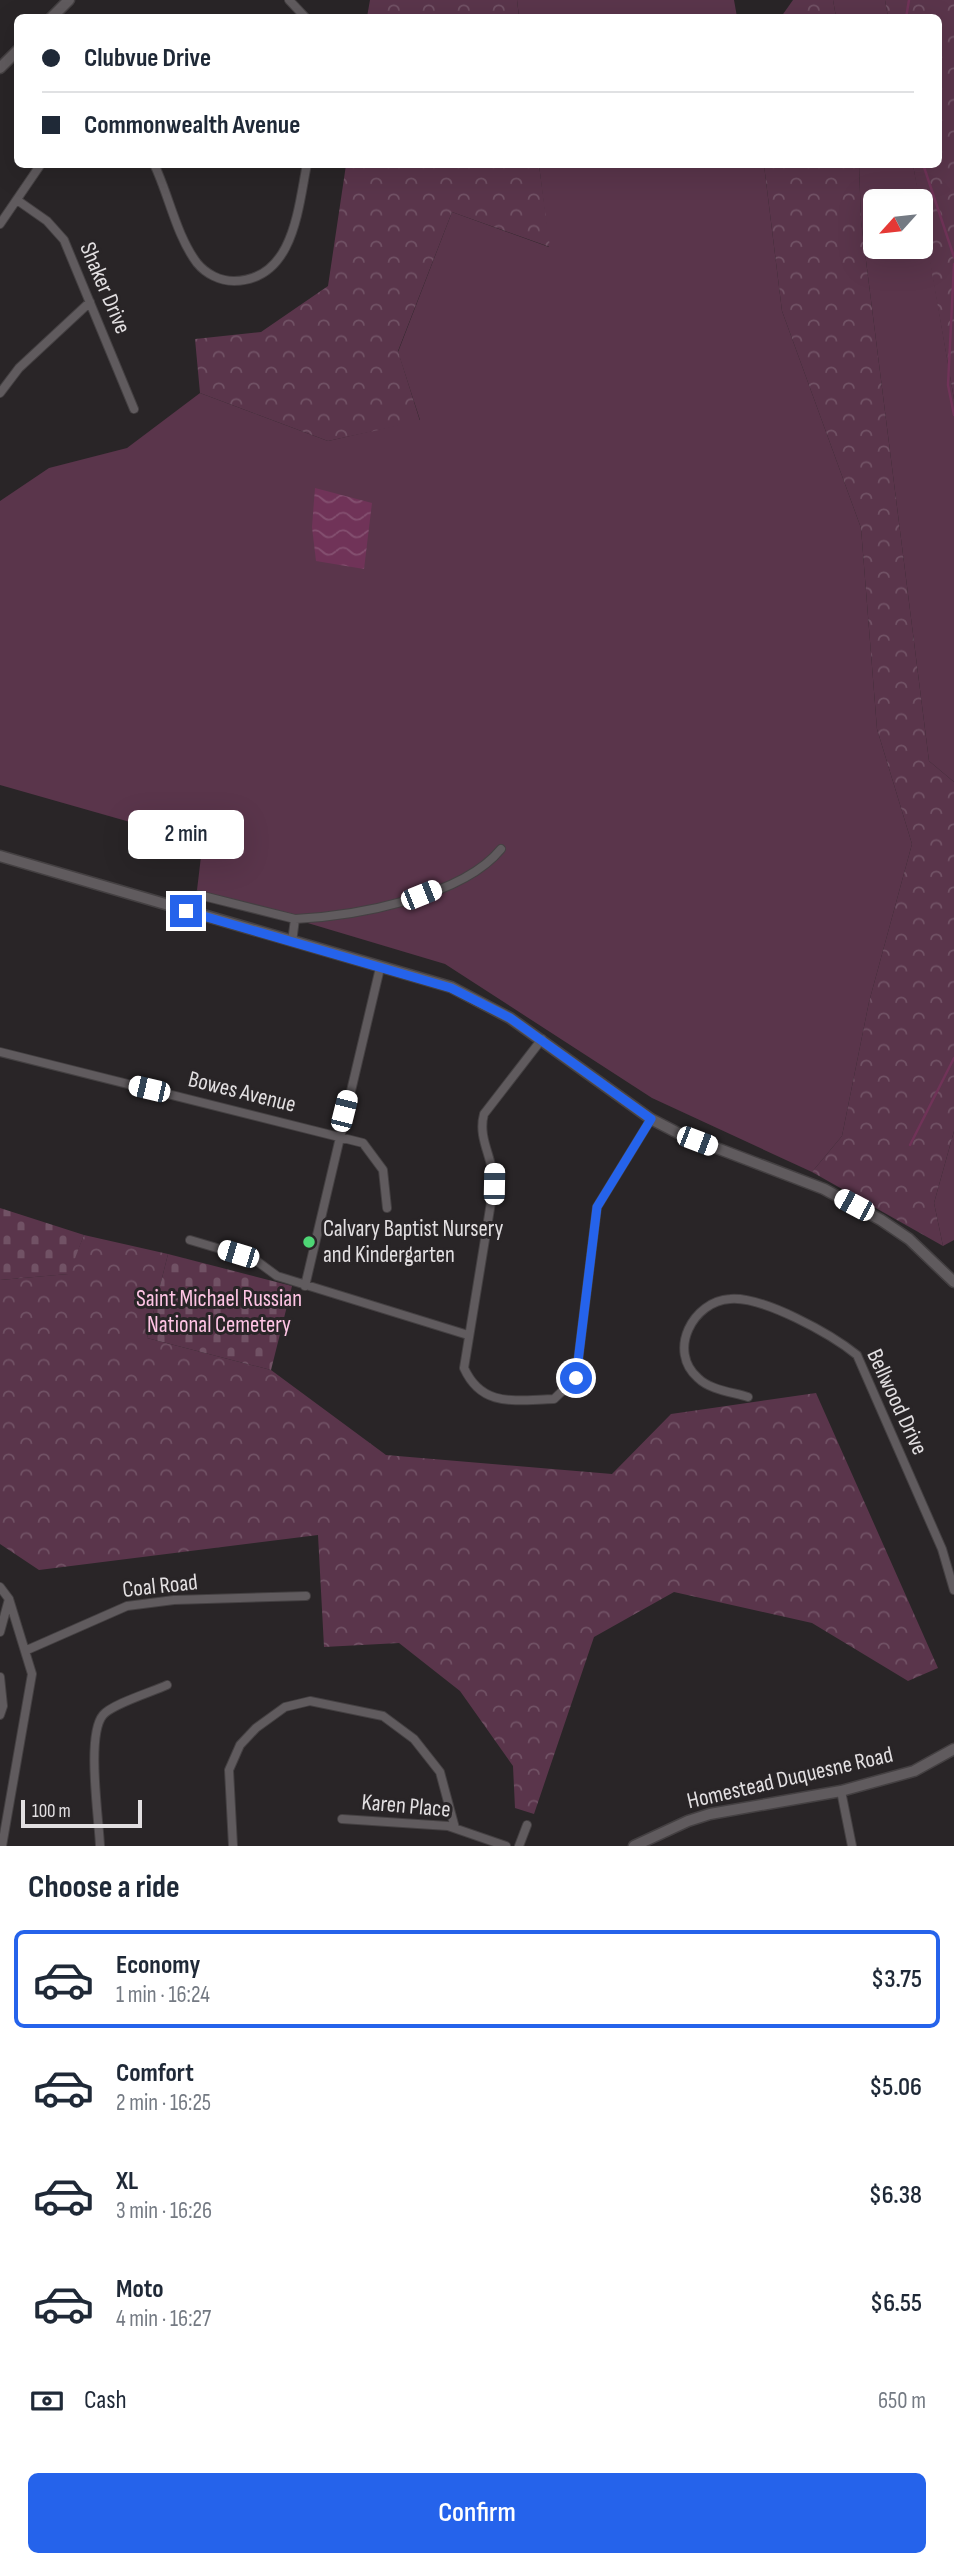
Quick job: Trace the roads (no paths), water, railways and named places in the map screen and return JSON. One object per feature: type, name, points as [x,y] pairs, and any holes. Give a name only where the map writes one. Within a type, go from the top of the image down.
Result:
[{"type":"street","points":[[55,14],[69,0]]},
{"type":"street","points":[[289,0],[302,14]]},
{"type":"street","points":[[0,68],[14,55]]},
{"type":"street","points":[[0,224],[38,168]]},
{"type":"street","points":[[156,168],[197,263],[217,278],[234,281],[250,278],[265,270],[285,252],[295,226],[306,168]]},
{"type":"street","name":"Shaker Drive","points":[[17,200],[60,234],[134,409]]},
{"type":"street","points":[[0,393],[19,368],[90,302]]},
{"type":"street","points":[[199,895],[295,919],[347,916],[421,895],[490,862],[501,849]]},
{"type":"street","points":[[0,856],[451,988],[510,1018],[651,1119],[680,1134],[844,1199],[909,1239],[954,1282]]},
{"type":"street","points":[[292,942],[295,919]]},
{"type":"street","points":[[304,1286],[380,968]]},
{"type":"street","points":[[542,1039],[484,1114],[481,1126],[482,1139],[494,1169],[494,1184],[464,1368],[472,1386],[481,1394],[498,1398],[554,1399],[576,1378],[597,1207],[651,1119]]},
{"type":"street","name":"Bowes Avenue","points":[[0,1052],[363,1143],[376,1156],[383,1170],[387,1208]]},
{"type":"street","points":[[190,1240],[254,1259],[277,1276],[304,1286],[468,1335]]},
{"type":"street","name":"Bellwood Drive","points":[[748,1397],[708,1385],[697,1378],[685,1359],[686,1333],[691,1323],[707,1306],[719,1300],[742,1298],[776,1311],[839,1340],[857,1354],[942,1549],[954,1590]]},
{"type":"street","points":[[0,1587],[9,1599],[27,1650],[32,1674],[2,1846]]},
{"type":"street","name":"Coal Road","points":[[27,1650],[127,1606],[174,1600],[306,1596]]},
{"type":"street","points":[[0,1632],[9,1599]]},
{"type":"street","points":[[0,1677],[3,1706],[0,1715]]},
{"type":"street","points":[[100,1846],[96,1769],[98,1723],[104,1713],[167,1685]]},
{"type":"street","points":[[233,1846],[229,1770],[240,1745],[256,1728],[285,1707],[310,1701],[383,1716],[414,1739],[440,1772],[455,1828]]},
{"type":"street","name":"Homestead Duquesne Road","points":[[634,1846],[710,1814],[841,1791],[914,1771],[954,1749]]},
{"type":"street","points":[[841,1791],[852,1846]]},
{"type":"street","name":"Karen Place","points":[[342,1819],[455,1828],[506,1846]]},
{"type":"street","points":[[519,1846],[527,1825]]},
{"type":"water","points":[[315,488],[372,503],[364,569],[316,561],[312,527]]},
{"type":"waterway","points":[[907,14],[909,0]]},
{"type":"waterway","points":[[924,168],[954,257]]},
{"type":"waterway","points":[[954,264],[948,385],[954,415]]},
{"type":"waterway","points":[[910,1145],[954,1058]]},
{"type":"place","name":"Calvary Baptist Nursery and Kindergarten","points":[[309,1242]]},
{"type":"park label","name":"Saint Michael Russian National Cemetery","points":[[219,1312]]}]
